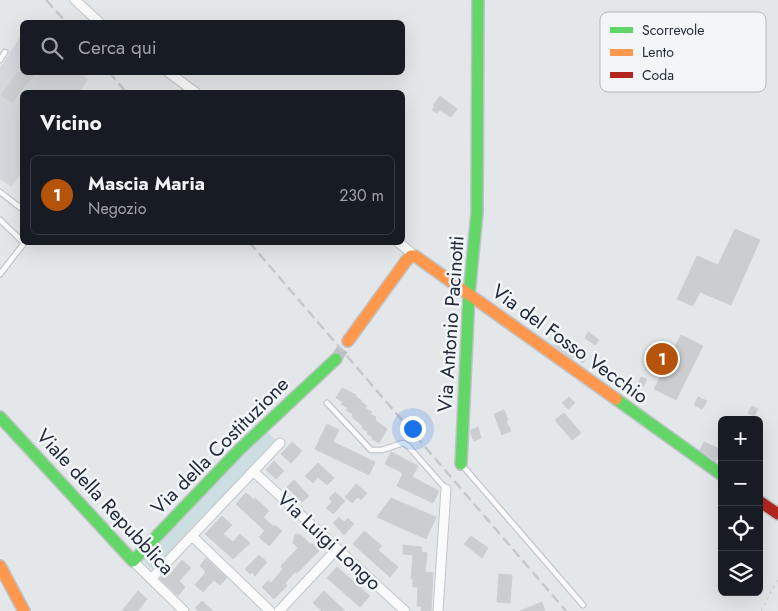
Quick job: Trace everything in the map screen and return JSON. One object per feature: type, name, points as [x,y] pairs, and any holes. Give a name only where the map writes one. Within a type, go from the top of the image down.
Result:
[{"type":"street","points":[[75,0],[97,20]]},
{"type":"street","name":"Via Antonio Pacinotti","points":[[461,464],[470,295],[477,213],[478,0]]},
{"type":"street","points":[[172,75],[192,90]]},
{"type":"street","name":"Via del Fosso Vecchio","points":[[401,245],[414,256],[718,472]]},
{"type":"street","points":[[348,341],[406,261],[411,256],[414,256]]},
{"type":"street","name":"Via della Costituzione","points":[[133,561],[240,448],[336,359]]},
{"type":"street","name":"Viale della Repubblica","points":[[0,417],[133,561],[184,611]]},
{"type":"street","points":[[151,579],[280,443]]},
{"type":"street","name":"Via Luigi Longo","points":[[253,471],[405,611]]},
{"type":"street","points":[[438,611],[446,489]]},
{"type":"street","points":[[763,504],[778,514]]},
{"type":"street","points":[[192,536],[269,611]]},
{"type":"street","points":[[279,611],[337,550]]},
{"type":"street","points":[[0,566],[24,611]]},
{"type":"lane","points":[[0,60],[5,52]]},
{"type":"lane","points":[[0,192],[20,207]]},
{"type":"lane","points":[[0,220],[20,238]]},
{"type":"lane","points":[[0,274],[22,245]]},
{"type":"lane","points":[[327,402],[371,450],[382,450],[403,443],[408,446],[446,489]]},
{"type":"lane","name":"Via Antonio Pacinotti","points":[[461,464],[583,605]]},
{"type":"path","points":[[761,611],[778,579]]},
{"type":"shaded area","points":[[20,37],[20,75],[84,75],[88,80],[80,90],[20,90],[20,175],[11,187],[0,179],[0,68]]},
{"type":"shaded area","points":[[267,432],[276,440],[157,569],[148,566],[144,561],[145,557],[245,451]]},
{"type":"building","points":[[18,72],[20,72],[20,75],[34,75],[22,90],[20,90],[12,103],[1,95]]},
{"type":"building","points":[[440,96],[457,109],[451,117],[440,110],[437,113],[432,110],[435,106],[433,105]]},
{"type":"building","points":[[735,229],[760,240],[731,305],[700,292],[693,306],[677,299],[697,256],[718,265]]},
{"type":"building","points":[[588,332],[599,340],[595,345],[585,338]]},
{"type":"building","points":[[681,335],[703,346],[676,400],[654,389],[662,374],[650,368],[662,345],[673,350]]},
{"type":"building","points":[[560,337],[588,356],[583,363],[573,356],[572,358],[554,345]]},
{"type":"building","points":[[641,377],[647,379],[643,387],[638,384]]},
{"type":"building","points":[[342,388],[356,395],[367,406],[365,408],[372,412],[370,414],[376,417],[375,420],[387,429],[379,443],[367,434],[368,432],[362,428],[363,426],[352,417],[353,414],[346,410],[348,408],[341,404],[343,402],[336,398]]},
{"type":"building","points":[[569,397],[575,403],[568,409],[562,403]]},
{"type":"building","points":[[698,397],[707,401],[702,409],[694,405]]},
{"type":"building","points":[[752,406],[758,409],[754,416],[748,413]]},
{"type":"building","points":[[504,410],[508,420],[506,421],[511,431],[502,435],[494,414]]},
{"type":"building","points":[[564,413],[581,433],[572,440],[555,420]]},
{"type":"building","points":[[327,424],[339,430],[333,442],[375,462],[369,475],[315,449]]},
{"type":"building","points":[[478,427],[481,438],[474,441],[471,430]]},
{"type":"building","points":[[292,442],[302,451],[291,463],[281,454]]},
{"type":"building","points":[[704,442],[718,448],[718,457],[716,461],[700,450]]},
{"type":"building","points":[[391,452],[418,466],[412,477],[439,491],[433,503],[397,486],[403,473],[385,464]]},
{"type":"building","points":[[274,461],[284,471],[276,479],[266,470]]},
{"type":"building","points":[[318,463],[334,478],[327,485],[318,477],[313,483],[305,476]]},
{"type":"building","points":[[294,480],[309,496],[302,502],[287,487]]},
{"type":"building","points":[[356,484],[367,493],[361,500],[358,497],[352,503],[345,497]]},
{"type":"building","points":[[335,492],[345,501],[333,514],[326,508],[332,502],[329,498]]},
{"type":"building","points":[[246,493],[254,500],[255,498],[269,511],[263,517],[274,527],[275,525],[282,531],[269,546],[259,537],[265,531],[236,504]]},
{"type":"building","points":[[391,498],[436,517],[426,539],[377,517]]},
{"type":"building","points":[[222,516],[232,525],[223,534],[233,542],[240,534],[250,543],[233,559],[205,534]]},
{"type":"building","points":[[339,517],[344,522],[348,518],[354,524],[344,535],[333,523]]},
{"type":"building","points":[[364,531],[382,546],[378,550],[398,567],[390,577],[353,544]]},
{"type":"building","points":[[295,534],[301,535],[320,550],[297,573],[295,572],[285,583],[287,586],[274,599],[262,587],[268,581],[271,583],[283,569],[281,566],[298,548],[293,543]]},
{"type":"building","points":[[471,536],[488,548],[482,558],[464,544]]},
{"type":"building","points":[[403,545],[422,547],[421,552],[427,553],[425,572],[433,573],[431,611],[421,611],[422,607],[417,606],[418,587],[413,587],[413,579],[411,579],[413,555],[403,554]]},
{"type":"building","points":[[259,555],[267,562],[255,576],[252,572],[250,574],[245,569]]},
{"type":"building","points":[[206,558],[227,578],[220,585],[214,580],[203,592],[195,585],[206,572],[200,566]]},
{"type":"building","points":[[182,560],[191,568],[179,581],[185,587],[178,596],[160,579],[168,570],[171,573]]},
{"type":"building","points":[[337,567],[370,596],[360,607],[327,578]]},
{"type":"building","points":[[499,574],[512,575],[510,603],[497,602]]},
{"type":"building","points":[[138,591],[147,599],[138,611],[122,611]]},
{"type":"building","points":[[324,591],[345,611],[322,611],[313,603]]},
{"type":"building","points":[[202,601],[213,611],[198,611],[195,608]]},
{"type":"building","points":[[542,602],[545,611],[520,611]]},
{"type":"tunnel","points":[[336,359],[348,341]]},
{"type":"railway","points":[[46,0],[64,20]]},
{"type":"railway","points":[[112,75],[124,90]]},
{"type":"railway","points":[[252,245],[566,611]]},
{"type":"traffic: fast","points":[[461,464],[469,295],[477,213],[478,0]]},
{"type":"traffic: fast","points":[[0,417],[133,561],[240,449],[336,359]]},
{"type":"traffic: fast","points":[[616,399],[718,472]]},
{"type":"traffic: slow","points":[[348,341],[406,261],[411,256],[415,256],[616,399]]},
{"type":"traffic: slow","points":[[0,566],[24,611]]},
{"type":"traffic: jam","points":[[763,504],[778,514]]},
{"type":"place","name":"Mascia Maria","points":[[662,359]]}]
